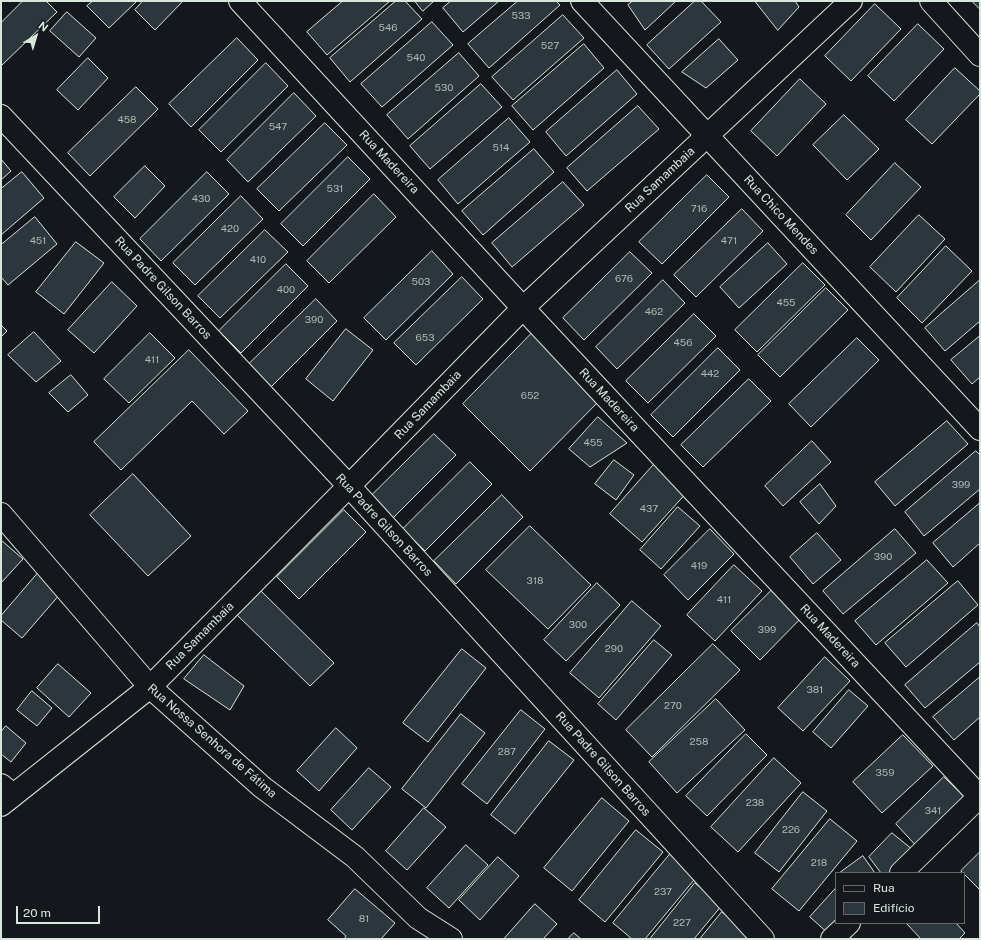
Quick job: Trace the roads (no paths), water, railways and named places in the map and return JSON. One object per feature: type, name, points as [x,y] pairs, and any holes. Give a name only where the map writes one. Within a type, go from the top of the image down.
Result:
[{"type":"street","name":"Rua Madereira","points":[[240,1],[523,308],[980,796]]},
{"type":"street","name":"Rua Chico Mendes","points":[[582,1],[980,429]]},
{"type":"street","name":"Rua Samambaia","points":[[5,795],[150,687],[523,308],[851,1]]},
{"type":"street","points":[[931,1],[980,55]]},
{"type":"street","name":"Rua Padre Gilson Barros","points":[[1,116],[349,486],[763,939]]},
{"type":"street","name":"Rua Nossa Senhora de Fátima","points":[[1,514],[150,687],[262,787],[355,857],[418,918],[451,939]]},
{"type":"street","points":[[901,872],[980,796]]},
{"type":"street","points":[[832,939],[848,924]]}]
